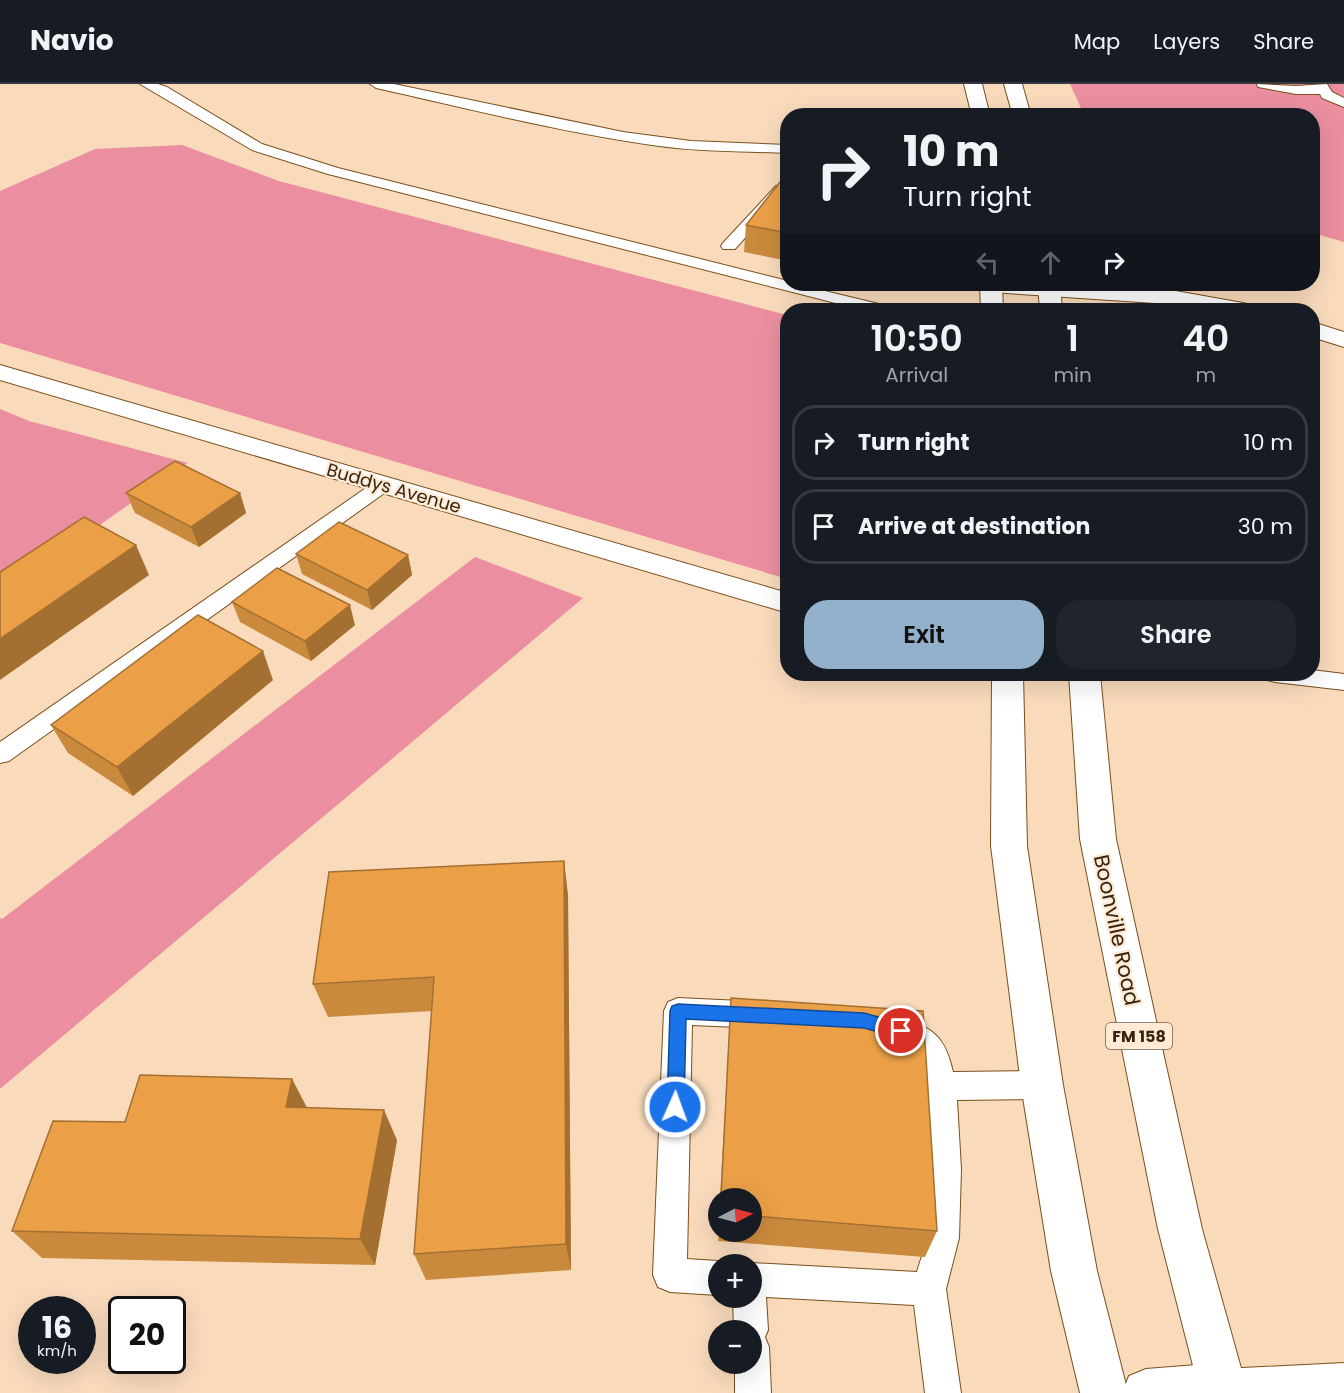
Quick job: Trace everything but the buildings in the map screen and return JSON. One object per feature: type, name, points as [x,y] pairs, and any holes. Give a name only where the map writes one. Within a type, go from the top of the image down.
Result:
[{"type":"main road","points":[[973,84],[979,108]]},
{"type":"main road","points":[[1013,84],[1020,108]]},
{"type":"main road","points":[[1104,291],[1170,297],[1204,303]]},
{"type":"main road","points":[[1320,332],[1344,340]]},
{"type":"main road","name":"Buddys Avenue","points":[[0,372],[780,601]]},
{"type":"main road","points":[[1007,681],[1009,846],[1042,1085],[1074,1271],[1104,1393]]},
{"type":"main road","name":"Boonville Road","points":[[1085,681],[1098,839],[1180,1229],[1223,1390]]},
{"type":"main road","points":[[1146,1393],[1223,1390]]},
{"type":"lane","points":[[146,84],[162,90],[257,147],[333,171],[780,284]]},
{"type":"lane","points":[[376,84],[640,139],[740,149],[780,149]]},
{"type":"lane","points":[[1263,84],[1296,90],[1323,87],[1326,95],[1344,104]]},
{"type":"lane","points":[[729,246],[780,190]]},
{"type":"lane","points":[[806,291],[853,303]]},
{"type":"lane","points":[[0,754],[384,484]]},
{"type":"lane","points":[[1320,679],[1344,681]]},
{"type":"lane","points":[[708,1277],[670,1275],[678,1011],[794,1017]]},
{"type":"lane","points":[[875,1023],[920,1036],[934,1052],[941,1086],[945,1169],[943,1238],[929,1289],[943,1393]]},
{"type":"lane","points":[[941,1086],[1042,1085]]},
{"type":"lane","points":[[762,1281],[929,1289]]},
{"type":"lane","points":[[753,1374],[753,1393]]},
{"type":"lane","points":[[1223,1390],[1344,1380]]},
{"type":"shaded area","points":[[1070,84],[1344,84],[1344,242],[1320,235],[1320,108],[1081,108]]},
{"type":"shaded area","points":[[182,145],[279,181],[780,313],[780,577],[0,343],[0,191],[95,149]]},
{"type":"shaded area","points":[[0,409],[29,421],[188,463],[0,595]]},
{"type":"shaded area","points":[[475,557],[583,598],[0,1089],[0,918],[2,919]]},
{"type":"route","points":[[675,1107],[678,1011],[864,1020],[901,1031]]}]
